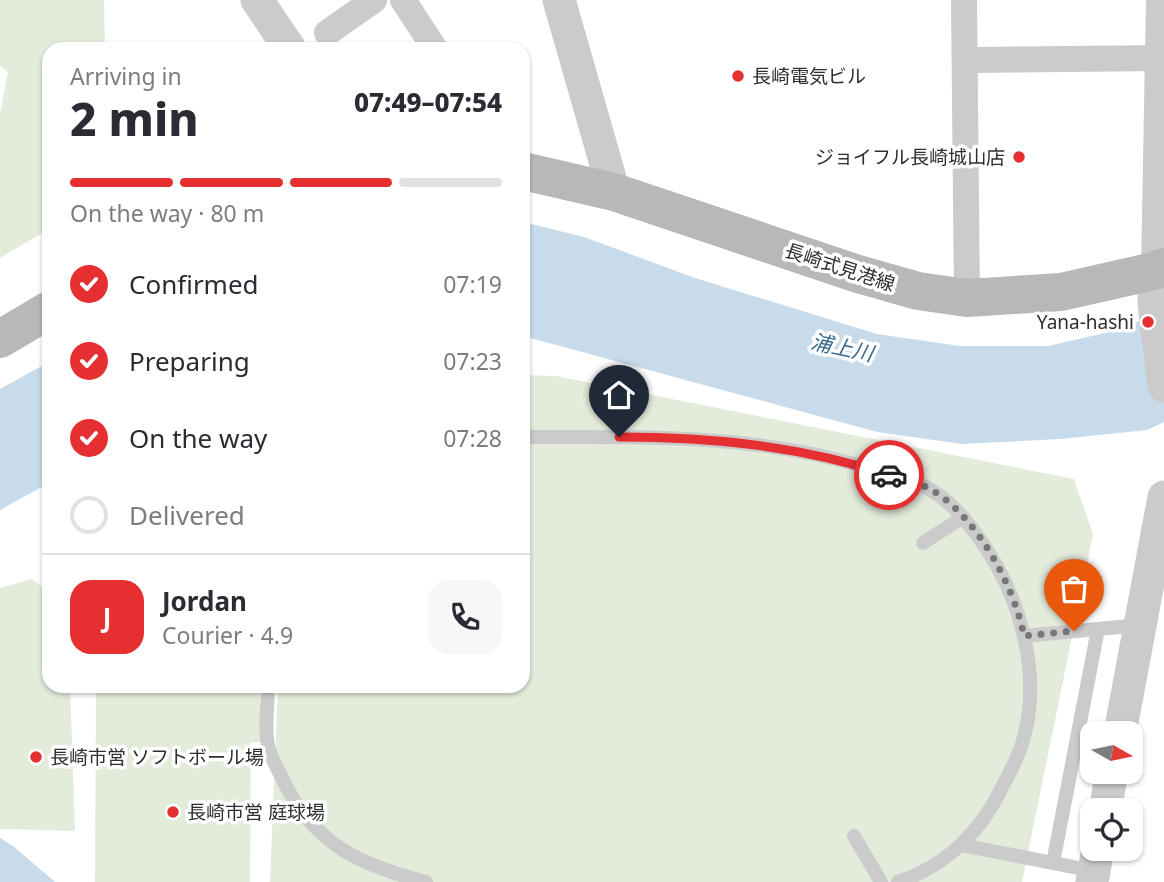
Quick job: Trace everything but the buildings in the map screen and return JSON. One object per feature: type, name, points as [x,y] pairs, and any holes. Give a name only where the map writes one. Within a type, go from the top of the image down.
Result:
[{"type":"main road","name":"長崎式見港線","points":[[530,173],[614,192],[858,274],[918,291],[967,298],[1061,292],[1158,281]]},
{"type":"main road","points":[[0,339],[42,314]]},
{"type":"street","points":[[257,0],[285,42]]},
{"type":"street","points":[[327,33],[374,0]]},
{"type":"street","points":[[403,0],[430,42]]},
{"type":"street","points":[[559,0],[614,192]]},
{"type":"street","points":[[964,0],[967,298]]},
{"type":"street","points":[[1159,0],[1161,58],[1158,281],[1164,386]]},
{"type":"street","points":[[965,60],[1161,58]]},
{"type":"street","points":[[1122,721],[1164,497]]},
{"type":"lane","points":[[530,437],[684,438],[782,447],[861,466],[928,488],[964,517],[995,560],[1021,623],[1029,688],[1028,712],[1021,745],[993,807],[974,832],[946,858],[898,882]]},
{"type":"lane","points":[[923,543],[964,517]]},
{"type":"lane","points":[[1024,636],[1140,625]]},
{"type":"lane","points":[[1053,863],[1098,629]]},
{"type":"lane","points":[[268,693],[268,747],[295,805],[323,837],[349,854],[394,874],[426,882]]},
{"type":"lane","points":[[854,835],[881,882]]},
{"type":"lane","points":[[961,845],[1053,863],[1094,867]]},
{"type":"green space","points":[[0,0],[104,0],[105,42],[42,42],[42,233],[0,258],[0,114],[8,72],[0,66]]},
{"type":"green space","points":[[530,375],[556,376],[1074,479],[1093,534],[1022,882],[270,882],[278,693],[530,693]]},
{"type":"green space","name":"長崎市営 ソフトボール場","points":[[32,579],[42,587],[42,693],[70,693],[75,831],[0,829],[0,588]]},
{"type":"green space","name":"長崎市営 庭球場","points":[[96,693],[260,693],[260,742],[251,742],[250,882],[95,882]]},
{"type":"water","name":"浦上川","points":[[530,224],[584,237],[695,278],[877,334],[960,346],[1048,346],[1118,330],[1164,310],[1164,422],[1147,430],[1060,439],[962,444],[877,432],[530,338]]},
{"type":"water","points":[[42,366],[42,487],[0,510],[0,389]]},
{"type":"water","points":[[0,838],[13,846],[55,882],[0,882]]},
{"type":"way so far","points":[[889,475],[928,488],[964,517],[995,560],[1008,588],[1024,636],[1074,631]]},
{"type":"place","name":"長崎電気ビル","points":[[738,76]]},
{"type":"place","name":"ジョイフル長崎城山店","points":[[1019,157]]},
{"type":"place","name":"Yana-hashi","points":[[1148,322]]},
{"type":"place","name":"長崎市営 ソフトボール場","points":[[36,757]]},
{"type":"place","name":"長崎市営 庭球場","points":[[173,812]]},
{"type":"route","points":[[619,437],[736,441],[782,447],[889,475]]}]
